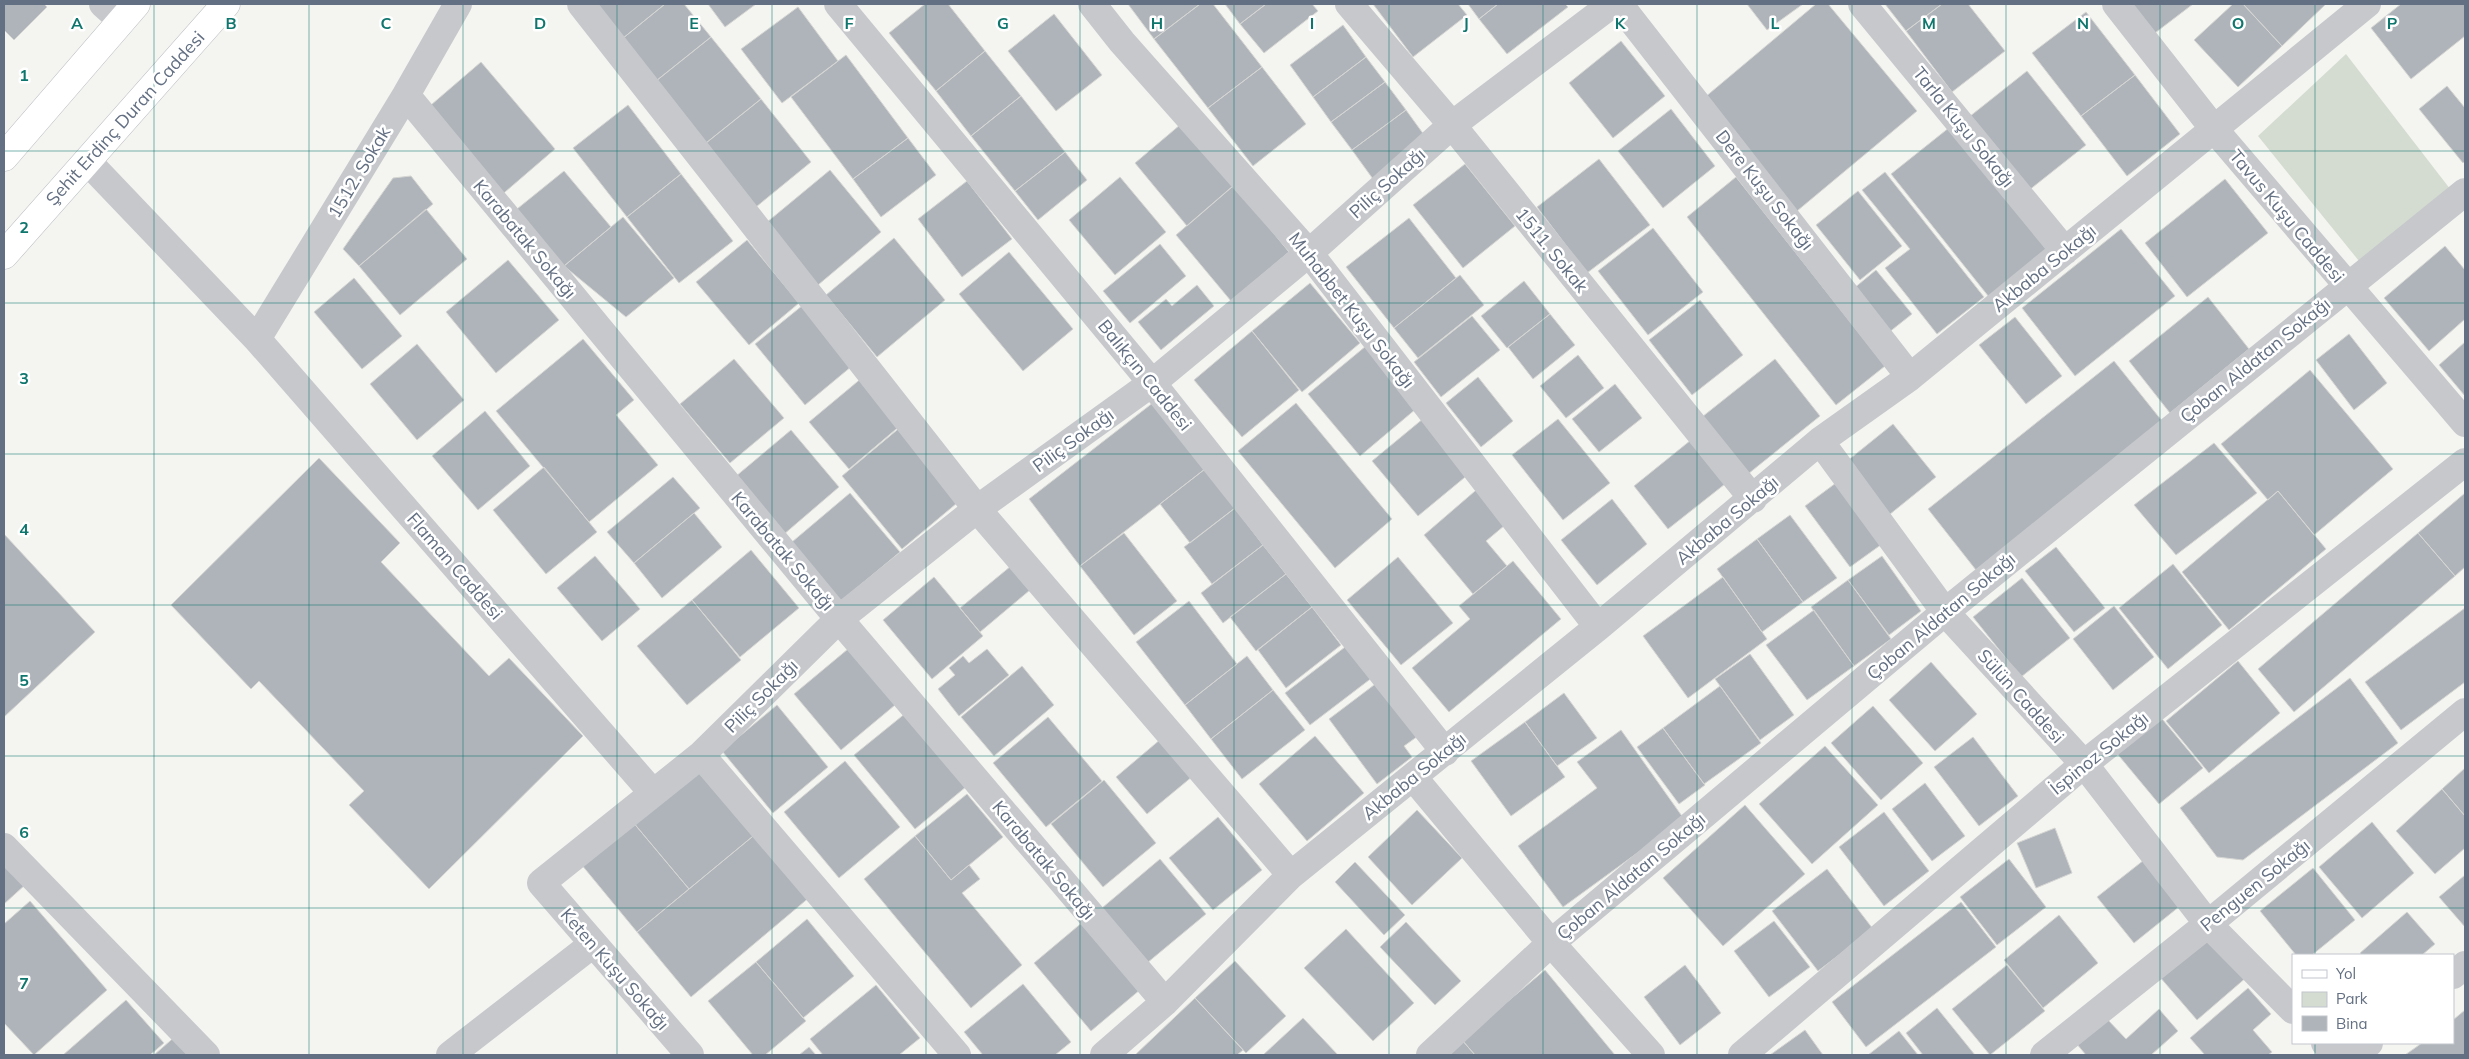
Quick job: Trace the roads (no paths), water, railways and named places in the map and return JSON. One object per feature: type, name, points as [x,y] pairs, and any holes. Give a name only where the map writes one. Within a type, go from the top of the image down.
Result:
[{"type":"main road","name":"Şehit Erdinç Duran Caddesi","points":[[4,255],[226,4]]},
{"type":"main road","points":[[4,157],[120,9]]},
{"type":"street","name":"1512. Sokak","points":[[258,340],[406,95],[458,4]]},
{"type":"street","points":[[581,4],[977,509],[1291,875]]},
{"type":"street","name":"Balıkçın Caddesi","points":[[838,4],[1152,383],[1445,752]]},
{"type":"street","name":"Muhabbet Kuşu Sokağı","points":[[1092,4],[1122,42],[1309,253],[1598,627]]},
{"type":"street","name":"1511. Sokak","points":[[1349,4],[1452,125],[1753,498]]},
{"type":"street","name":"Piliç Sokağı","points":[[541,883],[701,755],[840,619],[977,509],[1152,383],[1309,253],[1452,125],[1612,4]]},
{"type":"street","name":"Dere Kuşu Sokağı","points":[[1619,4],[1910,377]]},
{"type":"street","name":"Tarla Kuşu Sokağı","points":[[1862,4],[2065,251]]},
{"type":"street","name":"Tavus Kuşu Caddesi","points":[[2116,4],[2214,129],[2346,286],[2465,423]]},
{"type":"street","name":"Akbaba Sokağı","points":[[1104,1055],[1165,1002],[1291,875],[1598,627],[1820,441],[1910,377],[2214,129],[2362,5]]},
{"type":"street","name":"Karabatak Sokağı","points":[[406,95],[840,619],[1165,1002]]},
{"type":"street","name":"Flaman Caddesi","points":[[87,161],[258,340],[653,793]]},
{"type":"street","name":"Çoban Aldatan Sokağı","points":[[1430,1055],[1551,943],[1944,612],[2346,286],[2465,192]]},
{"type":"street","name":"Sülün Caddesi","points":[[1820,441],[1944,612],[2084,764],[2208,924],[2292,1009]]},
{"type":"street","name":"İspinoz Sokağı","points":[[1742,1055],[2084,764],[2465,462]]},
{"type":"street","name":"Penguen Sokağı","points":[[2044,1055],[2208,924],[2465,712]]},
{"type":"street","points":[[701,755],[956,1055]]},
{"type":"street","points":[[1412,777],[1551,943],[1651,1055]]},
{"type":"street","points":[[4,847],[206,1055]]},
{"type":"street","name":"Keten Kuşu Sokağı","points":[[541,883],[690,1055]]},
{"type":"street","points":[[450,1055],[593,944]]},
{"type":"street","points":[[2454,974],[2465,965]]},
{"type":"street","points":[[2326,1044],[2337,1055]]},
{"type":"street","points":[[2353,1055],[2368,1044]]}]
